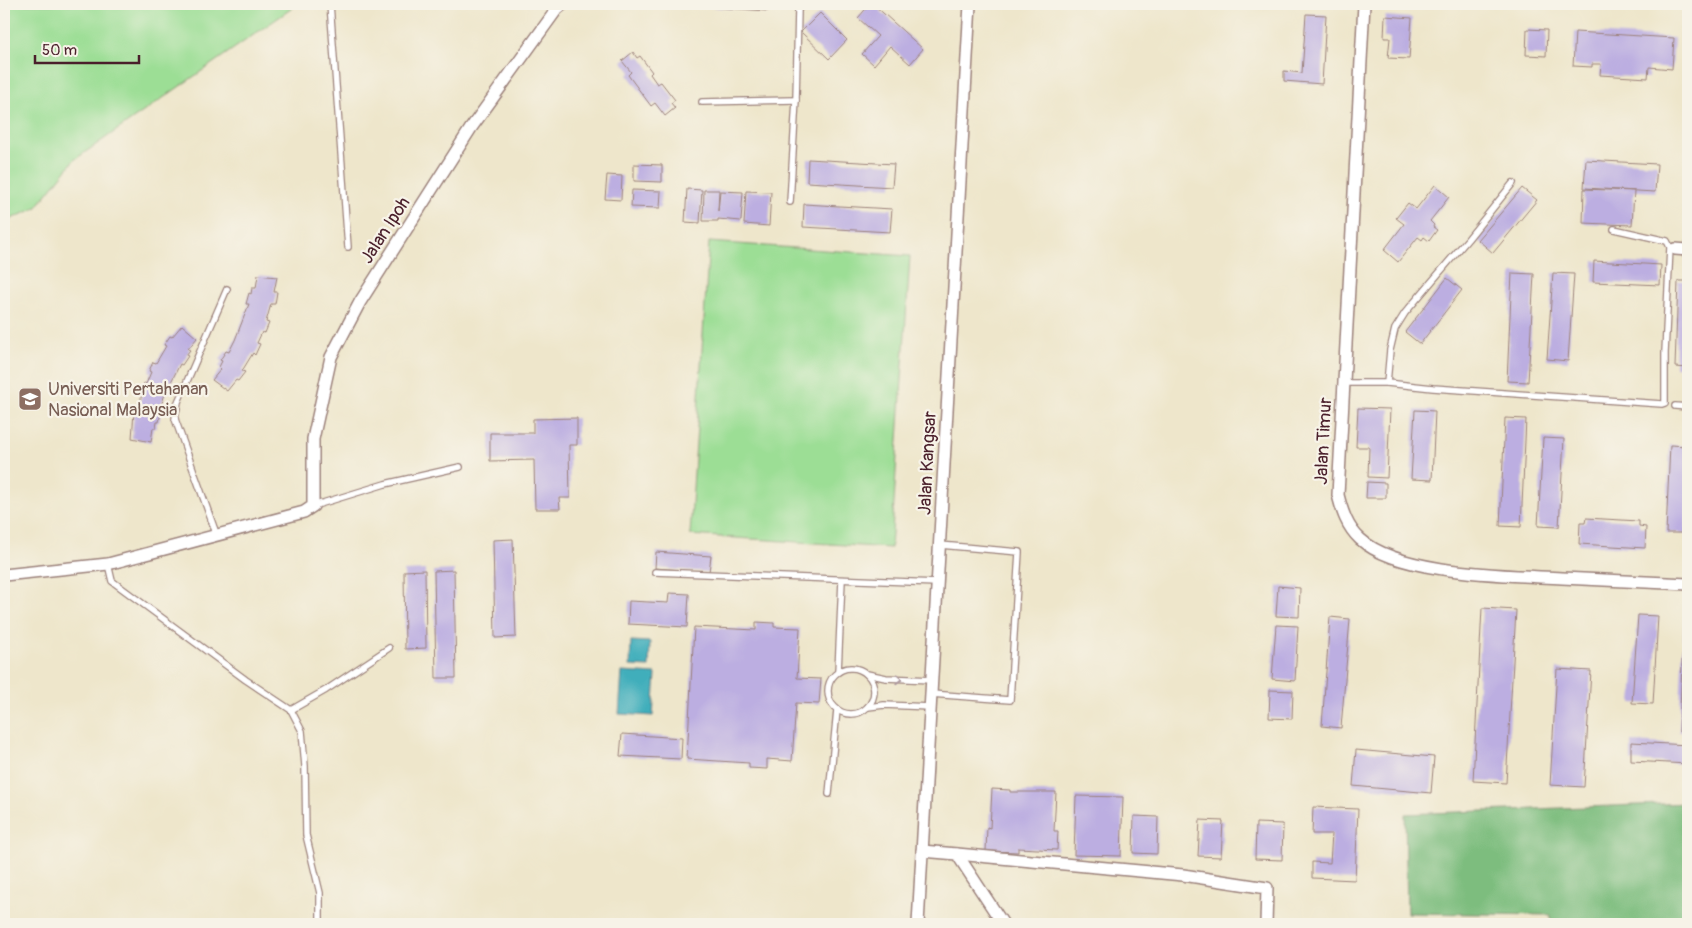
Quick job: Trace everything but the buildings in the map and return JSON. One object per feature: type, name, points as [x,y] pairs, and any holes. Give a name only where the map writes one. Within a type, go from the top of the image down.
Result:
[{"type":"street","name":"Jalan Ipoh","points":[[313,506],[313,439],[331,357],[360,302],[471,128],[557,9],[563,4]]},
{"type":"street","name":"Jalan Kangsar","points":[[918,924],[970,4]]},
{"type":"street","name":"Jalan Timur","points":[[1364,4],[1338,495],[1345,519],[1360,539],[1385,555],[1414,564],[1486,574],[1688,584]]},
{"type":"street","points":[[1676,249],[1688,250]]},
{"type":"street","points":[[4,575],[108,564],[304,512],[313,506]]},
{"type":"street","points":[[922,851],[1183,874],[1266,888],[1266,924]]},
{"type":"street","points":[[957,854],[1003,924]]},
{"type":"lane","points":[[330,4],[348,247]]},
{"type":"lane","points":[[790,202],[796,100],[798,9],[805,4]]},
{"type":"lane","points":[[702,102],[796,100]]},
{"type":"lane","points":[[1387,383],[1390,350],[1395,329],[1405,313],[1468,239],[1512,183]]},
{"type":"lane","points":[[1344,382],[1387,383],[1433,388],[1665,403],[1665,354],[1670,247],[1667,241],[1614,229]]},
{"type":"lane","points":[[217,536],[175,419],[178,402],[227,289]]},
{"type":"lane","points":[[1675,406],[1688,407]]},
{"type":"lane","points":[[313,506],[385,484],[460,467]]},
{"type":"lane","points":[[931,694],[1010,700],[1019,552],[940,545]]},
{"type":"lane","points":[[108,564],[112,581],[246,680],[291,710],[302,731],[305,766],[306,835],[320,892],[320,924]]},
{"type":"lane","points":[[655,572],[937,584]]},
{"type":"lane","points":[[838,672],[842,580]]},
{"type":"lane","points":[[291,710],[326,690],[389,648]]},
{"type":"lane","points":[[930,707],[884,705],[868,707],[861,712],[853,714],[845,714],[837,710],[830,701],[828,690],[831,680],[838,672],[853,668],[867,674],[886,678],[932,680]]},
{"type":"lane","points":[[867,674],[871,680],[874,694],[868,707]]},
{"type":"lane","points":[[829,794],[837,710]]},
{"type":"green space","points":[[4,4],[298,4],[74,160],[36,208],[4,222]]},
{"type":"green space","points":[[709,242],[910,256],[891,548],[690,535]]},
{"type":"green space","points":[[1688,803],[1688,924],[1554,924],[1550,915],[1407,913],[1405,814]]},
{"type":"water","points":[[631,641],[650,642],[649,667],[630,666]]},
{"type":"water","points":[[622,672],[656,674],[653,716],[619,714]]},
{"type":"place","name":"Universiti Pertahanan Nasional Malaysia","points":[[30,399]]}]
